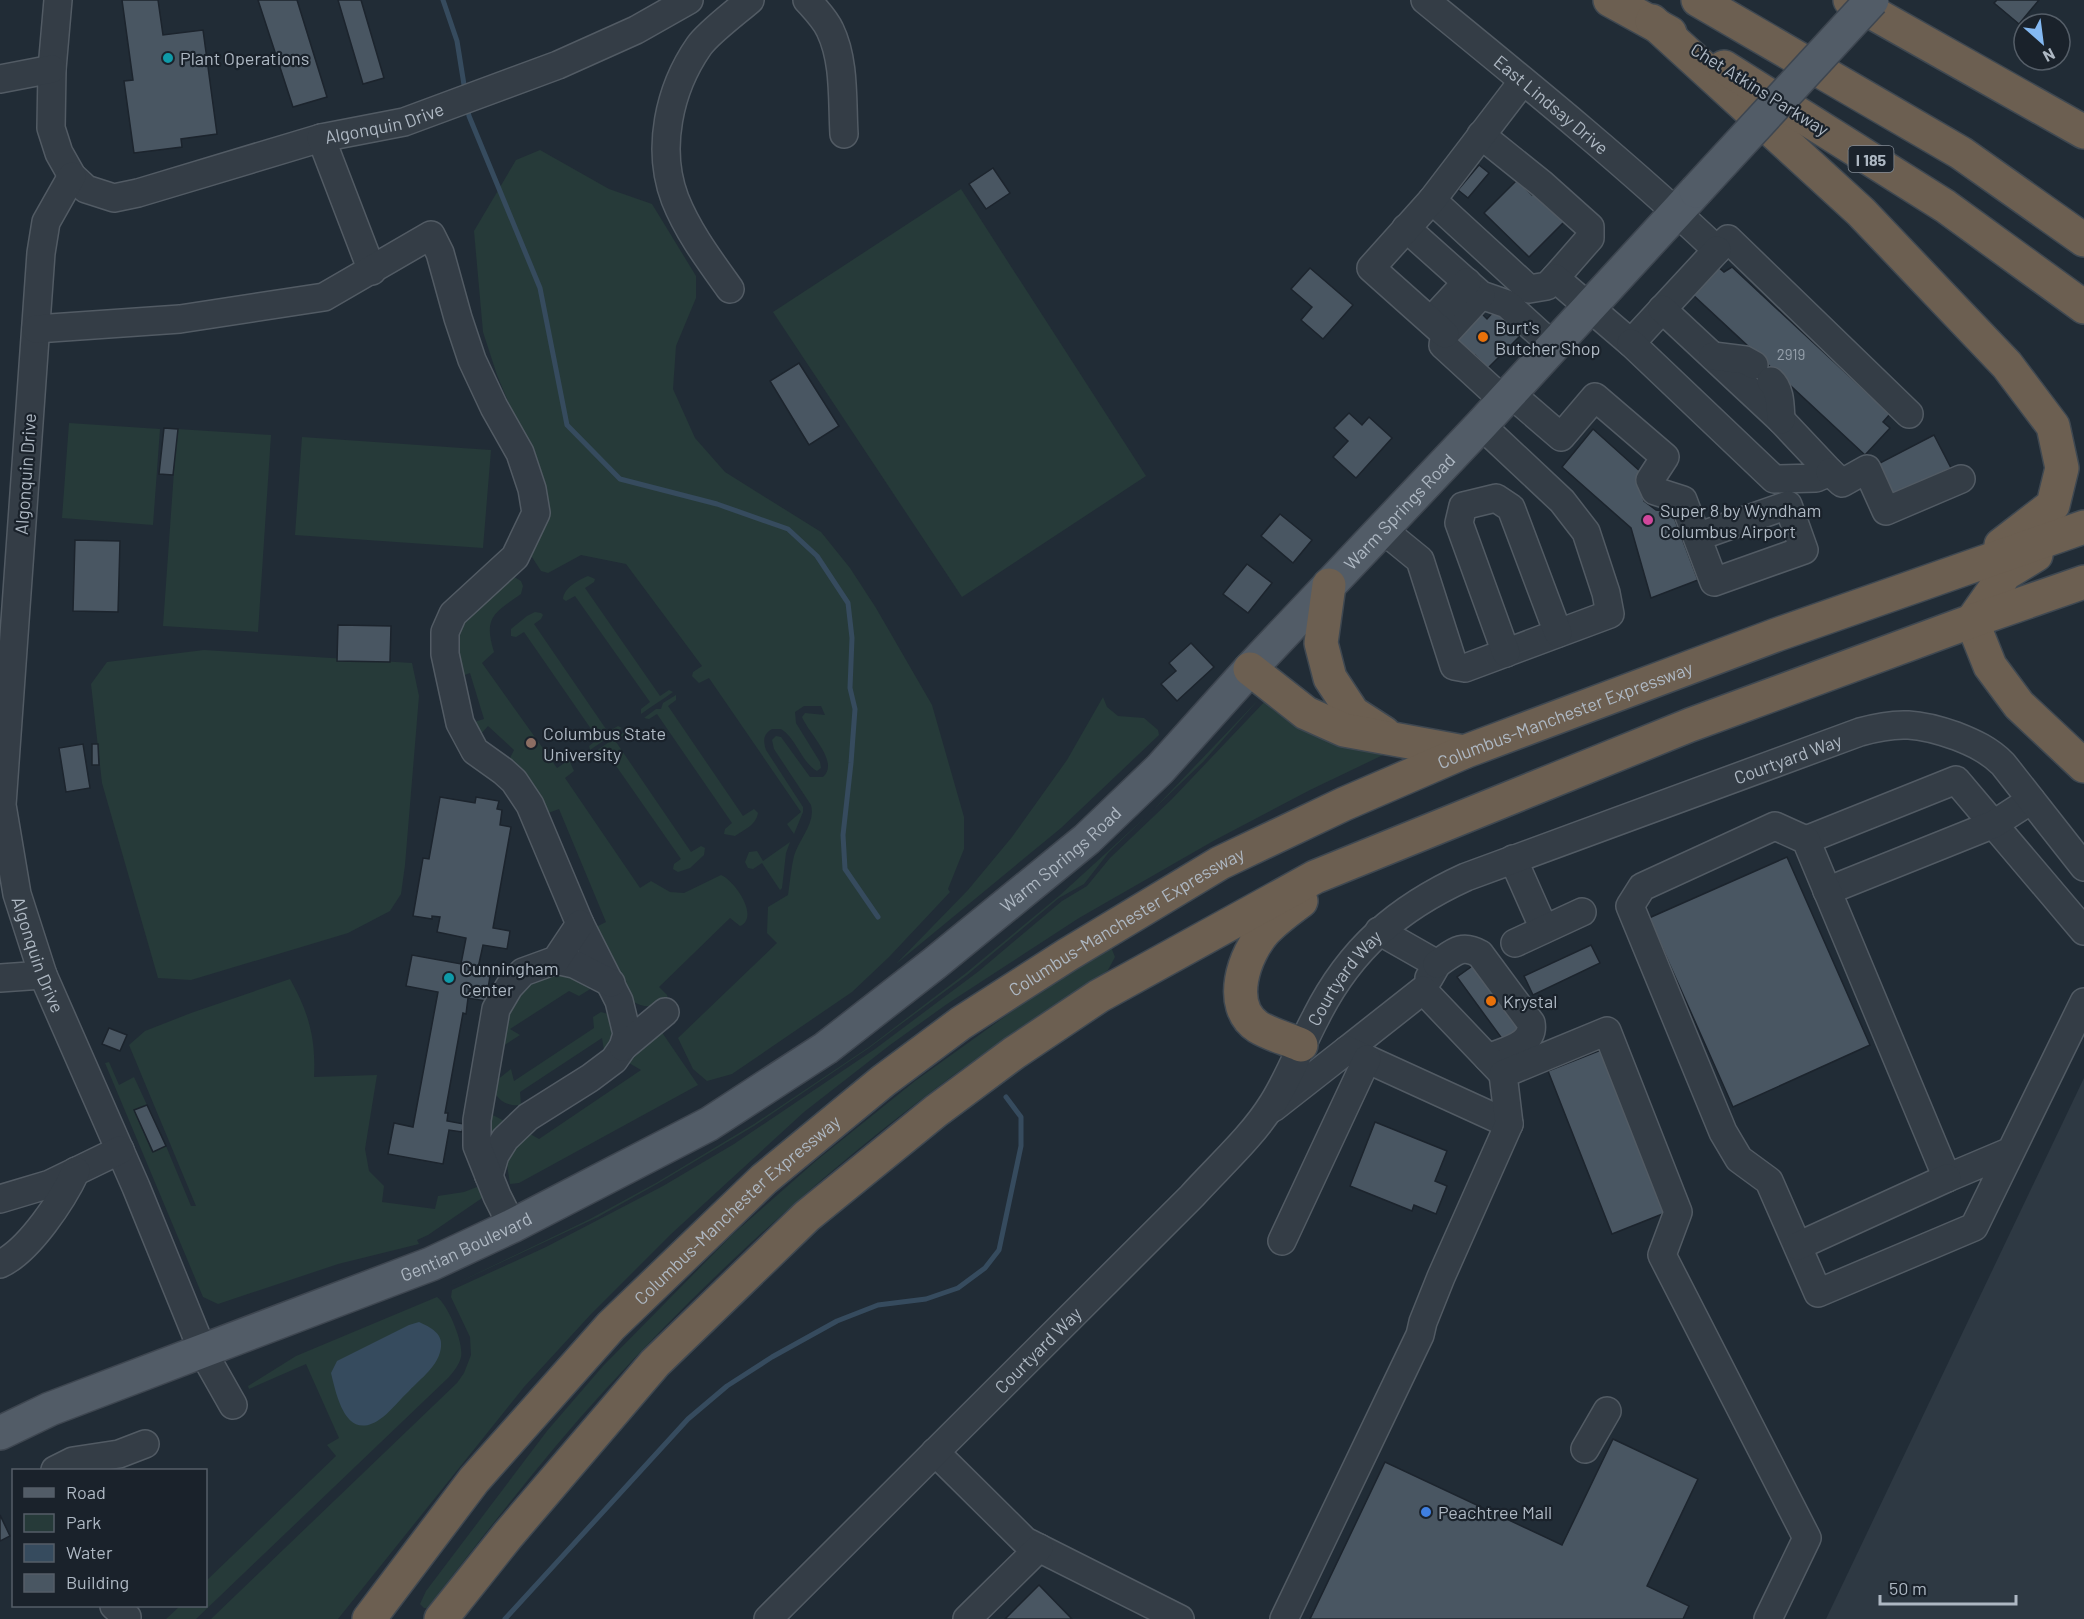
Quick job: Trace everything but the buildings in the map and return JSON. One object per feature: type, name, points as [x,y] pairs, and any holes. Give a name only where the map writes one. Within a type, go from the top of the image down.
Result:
[{"type":"highway","name":"Chet Atkins Parkway","points":[[1610,0],[1652,21],[1945,206],[2084,307]]},
{"type":"highway","points":[[1698,0],[1961,153],[2084,240]]},
{"type":"highway","points":[[1850,0],[2084,132]]},
{"type":"highway","points":[[1652,21],[1861,212],[2007,365],[2054,426],[2062,468],[2053,505],[1973,566]]},
{"type":"highway","points":[[1972,621],[2005,574],[2082,527]]},
{"type":"highway","name":"Columbus-Manchester Expressway","points":[[369,1619],[474,1480],[610,1326],[764,1179],[883,1081],[961,1023],[1057,961],[1220,863],[1344,804],[1464,752],[1776,635],[2082,527]]},
{"type":"highway","points":[[441,1619],[508,1535],[655,1363],[807,1216],[936,1111],[1014,1053],[1099,996],[1315,877],[1690,725],[2084,582]]},
{"type":"highway","points":[[1329,585],[1322,643],[1330,678],[1353,713],[1393,739]]},
{"type":"highway","points":[[1972,621],[1990,666],[2019,705],[2084,766]]},
{"type":"highway","points":[[1250,669],[1306,713],[1344,730],[1464,752]]},
{"type":"highway","points":[[1301,1046],[1257,1026],[1241,1007],[1240,982],[1251,952],[1264,932],[1290,909],[1362,858]]},
{"type":"main road","name":"Warm Springs Road","points":[[897,993],[1086,839],[1160,769],[1250,669],[1481,425],[1872,0]]},
{"type":"main road","name":"Gentian Boulevard","points":[[0,1433],[50,1409],[431,1264],[512,1226],[709,1124],[826,1048],[897,993]]},
{"type":"street","name":"Algonquin Drive","points":[[58,0],[52,69],[51,128],[59,153],[72,176],[86,189],[114,198],[138,193],[321,138],[404,122],[558,65],[636,30],[689,0]]},
{"type":"street","points":[[730,289],[697,243],[675,198],[668,169],[666,129],[680,81],[700,45],[750,0]]},
{"type":"street","points":[[807,0],[830,30],[836,49],[841,68],[844,134]]},
{"type":"street","name":"East Lindsay Drive","points":[[1425,0],[1523,81],[1686,201],[1717,250]]},
{"type":"street","points":[[0,79],[52,69]]},
{"type":"street","points":[[1523,81],[1432,200],[1371,268],[1438,327],[1443,345],[1561,437],[1595,397],[1665,458],[1650,480],[1655,492],[1683,500],[1697,537]]},
{"type":"street","points":[[1432,200],[1529,289],[1547,286],[1590,238],[1590,227],[1542,184],[1481,135]]},
{"type":"street","points":[[321,138],[372,271]]},
{"type":"street","name":"Algonquin Drive","points":[[72,176],[46,222],[41,253],[36,329],[8,591],[2,805],[17,894],[43,975],[120,1150],[203,1352],[232,1405]]},
{"type":"street","points":[[1406,228],[1474,288],[1507,304],[1553,346]]},
{"type":"street","points":[[36,329],[180,319],[324,297],[431,235],[440,253],[472,360],[494,407],[520,453],[532,489],[536,513],[515,557],[453,614],[446,632],[445,654],[460,723],[476,751],[508,776],[530,805],[580,924],[615,992],[627,1034],[623,1047]]},
{"type":"street","points":[[1631,343],[1728,238],[1909,414]]},
{"type":"street","points":[[1555,278],[1631,343],[1774,479],[1816,478],[1830,472]]},
{"type":"street","points":[[1438,327],[1474,288]]},
{"type":"street","points":[[1662,309],[1781,420],[1842,483],[1867,469],[1886,511],[1961,479]]},
{"type":"street","points":[[1713,356],[1745,360],[1776,386],[1781,420]]},
{"type":"street","points":[[1382,529],[1420,560],[1454,666],[1466,668],[1610,614],[1606,593],[1586,532],[1562,501],[1481,425]]},
{"type":"street","points":[[1506,652],[1459,523],[1463,506],[1496,498],[1511,508],[1558,633]]},
{"type":"street","name":"Courtyard Way","points":[[768,1619],[1192,1196],[1265,1115],[1331,989],[1348,964],[1379,931],[1413,904],[1439,889],[1513,859],[1860,732],[1893,725],[1928,726],[1975,743],[1997,758],[2084,867]]},
{"type":"street","points":[[1806,840],[1956,780],[2084,931]]},
{"type":"street","points":[[1827,891],[1994,824],[2031,800]]},
{"type":"street","points":[[1947,1178],[1806,840],[1775,826],[1642,887],[1630,906],[1723,1132],[1739,1159],[1769,1180],[1818,1293],[1974,1227],[2084,1002]]},
{"type":"street","points":[[1513,859],[1544,929]]},
{"type":"street","points":[[1515,943],[1582,912]]},
{"type":"street","points":[[556,960],[580,924]]},
{"type":"street","points":[[1379,931],[1437,964]]},
{"type":"street","points":[[1265,1115],[1357,1055],[1423,990],[1437,964],[1460,949],[1471,949],[1480,954],[1531,1023],[1532,1030],[1529,1038],[1495,1066]]},
{"type":"street","points":[[489,1176],[495,1155],[505,1139],[528,1117],[614,1060],[623,1047],[665,1012],[641,1010],[574,964],[556,960],[523,972],[509,987],[496,1009],[477,1120],[477,1146],[489,1176],[512,1226]]},
{"type":"street","points":[[0,978],[43,975]]},
{"type":"street","points":[[1284,1619],[1420,1335],[1441,1277],[1509,1124],[1495,1066],[1423,990]]},
{"type":"street","points":[[1495,1066],[1607,1031],[1678,1212],[1662,1255],[1807,1538],[1768,1619]]},
{"type":"street","points":[[1357,1055],[1509,1124]]},
{"type":"street","points":[[1282,1241],[1357,1055]]},
{"type":"street","points":[[481,1099],[507,1115],[528,1117]]},
{"type":"street","points":[[0,1199],[50,1184],[120,1150]]},
{"type":"street","points":[[1798,1246],[2011,1150]]},
{"type":"street","points":[[0,1264],[8,1260],[44,1222],[64,1196],[76,1171]]},
{"type":"street","points":[[1585,1449],[1607,1411]]},
{"type":"street","points":[[57,1469],[73,1461],[119,1454],[145,1444]]},
{"type":"street","points":[[935,1452],[1025,1541],[1180,1619]]},
{"type":"street","points":[[966,1619],[1039,1548]]},
{"type":"shaded area","points":[[2084,1078],[2084,1619],[1826,1619]]},
{"type":"green space","points":[[540,150],[609,189],[652,204],[696,276],[696,298],[676,346],[673,389],[695,438],[725,472],[821,532],[850,568],[932,705],[964,817],[964,849],[948,889],[950,892],[889,957],[852,992],[732,1074],[707,1081],[693,1069],[678,1038],[777,943],[767,933],[768,907],[788,895],[794,856],[811,818],[811,805],[774,749],[772,740],[776,736],[781,737],[810,777],[823,777],[828,764],[826,756],[802,717],[805,713],[825,715],[821,706],[804,706],[795,712],[796,723],[820,762],[821,768],[817,771],[781,729],[772,729],[764,738],[766,750],[803,807],[794,834],[787,824],[801,812],[709,678],[699,683],[692,676],[693,672],[702,666],[626,564],[581,555],[548,573],[541,571],[530,554],[520,430],[497,375],[483,332],[474,231],[516,160]]},
{"type":"green space","points":[[961,189],[1146,476],[962,597],[773,312]]},
{"type":"green space","points":[[69,423],[160,429],[153,525],[62,518]]},
{"type":"green space","points":[[177,429],[271,435],[258,632],[163,626]]},
{"type":"green space","points":[[302,437],[491,450],[483,548],[295,535]]},
{"type":"green space","points":[[511,575],[521,581],[523,586],[521,594],[493,617],[490,631],[494,652],[482,663],[557,768],[570,762],[574,771],[565,778],[640,888],[651,881],[670,892],[684,893],[721,875],[733,884],[746,907],[746,921],[740,926],[730,918],[659,987],[668,998],[659,1004],[646,1006],[632,1001],[596,927],[606,922],[559,809],[548,813],[509,760],[514,750],[488,726],[481,734],[474,722],[484,719],[470,673],[462,676],[454,632]]},
{"type":"green space","points":[[588,576],[595,579],[585,588],[660,696],[669,690],[673,692],[641,714],[641,709],[650,702],[575,596],[566,601],[563,599],[569,588]]},
{"type":"green space","points":[[535,612],[543,615],[534,624],[608,732],[618,726],[622,728],[609,737],[604,737],[603,741],[590,750],[589,746],[598,739],[524,632],[516,637],[511,636],[511,629]]},
{"type":"green space","points":[[204,650],[412,663],[419,696],[401,894],[390,911],[348,933],[191,980],[158,978],[102,783],[91,684],[107,662]]},
{"type":"green space","points":[[676,695],[676,700],[668,706],[743,816],[754,809],[758,813],[752,824],[735,836],[724,834],[725,829],[732,823],[657,714],[649,719],[644,718],[656,709],[661,709],[663,703]]},
{"type":"green space","points":[[1103,697],[1107,707],[1118,716],[1144,718],[1158,730],[1159,735],[1061,828],[896,964],[968,890],[1012,837],[1067,760]]},
{"type":"green space","points":[[1269,697],[1383,755],[1215,840],[1079,918],[947,1004],[804,1112],[670,1235],[592,1313],[524,1387],[338,1619],[211,1619],[457,1383],[471,1355],[470,1337],[451,1297],[452,1290],[546,1247],[663,1186],[734,1144],[875,1049],[979,971],[1062,901],[1087,886],[1110,858],[1172,799]]},
{"type":"green space","points":[[1260,698],[1203,762],[1153,809]]},
{"type":"green space","points":[[624,732],[624,736],[616,742],[691,852],[701,846],[705,848],[704,855],[690,868],[678,872],[673,869],[674,864],[681,859],[605,750],[596,755],[593,753]]},
{"type":"green space","points":[[1146,816],[1109,852],[1084,884],[1059,898],[967,975],[869,1048],[754,1126],[598,1217],[451,1286],[590,1219],[656,1183],[754,1124],[869,1047],[966,973],[1059,896]]},
{"type":"green space","points":[[790,842],[780,890],[762,863],[753,869],[748,868],[745,862],[749,852],[757,851],[763,861]]},
{"type":"green space","points":[[1111,947],[1115,957],[1108,970],[965,1066],[901,1115],[777,1219],[717,1275],[581,1417],[427,1608],[420,1604],[426,1591],[547,1431],[603,1366],[732,1235],[817,1160],[915,1081],[1032,997]]},
{"type":"green space","points":[[555,975],[573,978],[592,988],[579,996],[569,991],[510,1029],[520,1035],[500,1048],[509,1010],[514,1000],[529,984]]},
{"type":"green space","points":[[290,979],[310,1026],[314,1050],[314,1077],[377,1075],[365,1149],[369,1171],[384,1186],[382,1202],[435,1209],[438,1196],[464,1192],[477,1187],[488,1194],[417,1240],[419,1244],[338,1264],[218,1304],[203,1297],[105,1063],[109,1062],[119,1085],[134,1077],[147,1105],[134,1111],[152,1152],[166,1146],[191,1206],[196,1206],[129,1045],[145,1031]]},
{"type":"green space","points":[[601,1012],[608,1014],[612,1028],[612,1037],[604,1050],[602,1038],[520,1092],[521,1105],[513,1105],[499,1099],[494,1092],[497,1080],[511,1069],[514,1081],[594,1028],[593,1017]]},
{"type":"green space","points":[[661,1031],[698,1085],[519,1183],[510,1184],[506,1158],[525,1131],[539,1139],[641,1070],[629,1063],[628,1058]]},
{"type":"green space","points":[[484,1113],[506,1122],[491,1153]]},
{"type":"green space","points":[[437,1297],[450,1316],[458,1334],[461,1351],[459,1363],[449,1377],[196,1619],[166,1619],[179,1607],[207,1607],[207,1580],[336,1456],[327,1445],[339,1438],[306,1364],[249,1389],[248,1386],[296,1356]]},
{"type":"water","points":[[419,1322],[431,1328],[440,1338],[440,1354],[433,1366],[383,1417],[371,1424],[361,1425],[352,1422],[341,1405],[333,1383],[331,1373],[337,1361]]},
{"type":"waterway","points":[[443,0],[457,41],[465,91]]},
{"type":"waterway","points":[[467,106],[469,116],[540,288],[567,425],[620,479],[717,504],[788,529],[817,556],[848,603],[852,638],[850,688],[855,709],[843,835],[845,869],[878,917]]},
{"type":"waterway","points":[[505,1619],[688,1419],[727,1386],[772,1357],[837,1321],[878,1305],[926,1299],[958,1288],[985,1268],[999,1250],[1021,1146],[1021,1117],[1006,1097]]},
{"type":"place","name":"Plant Operations","points":[[168,58]]},
{"type":"place","name":"Burt's Butcher Shop","points":[[1483,337]]},
{"type":"place","name":"Super 8 by Wyndham Columbus Airport","points":[[1648,520]]},
{"type":"place","name":"Columbus State University","points":[[531,743]]},
{"type":"place","name":"Cunningham Center","points":[[449,978]]},
{"type":"place","name":"Krystal","points":[[1491,1001]]},
{"type":"place","name":"Peachtree Mall","points":[[1426,1512]]}]
